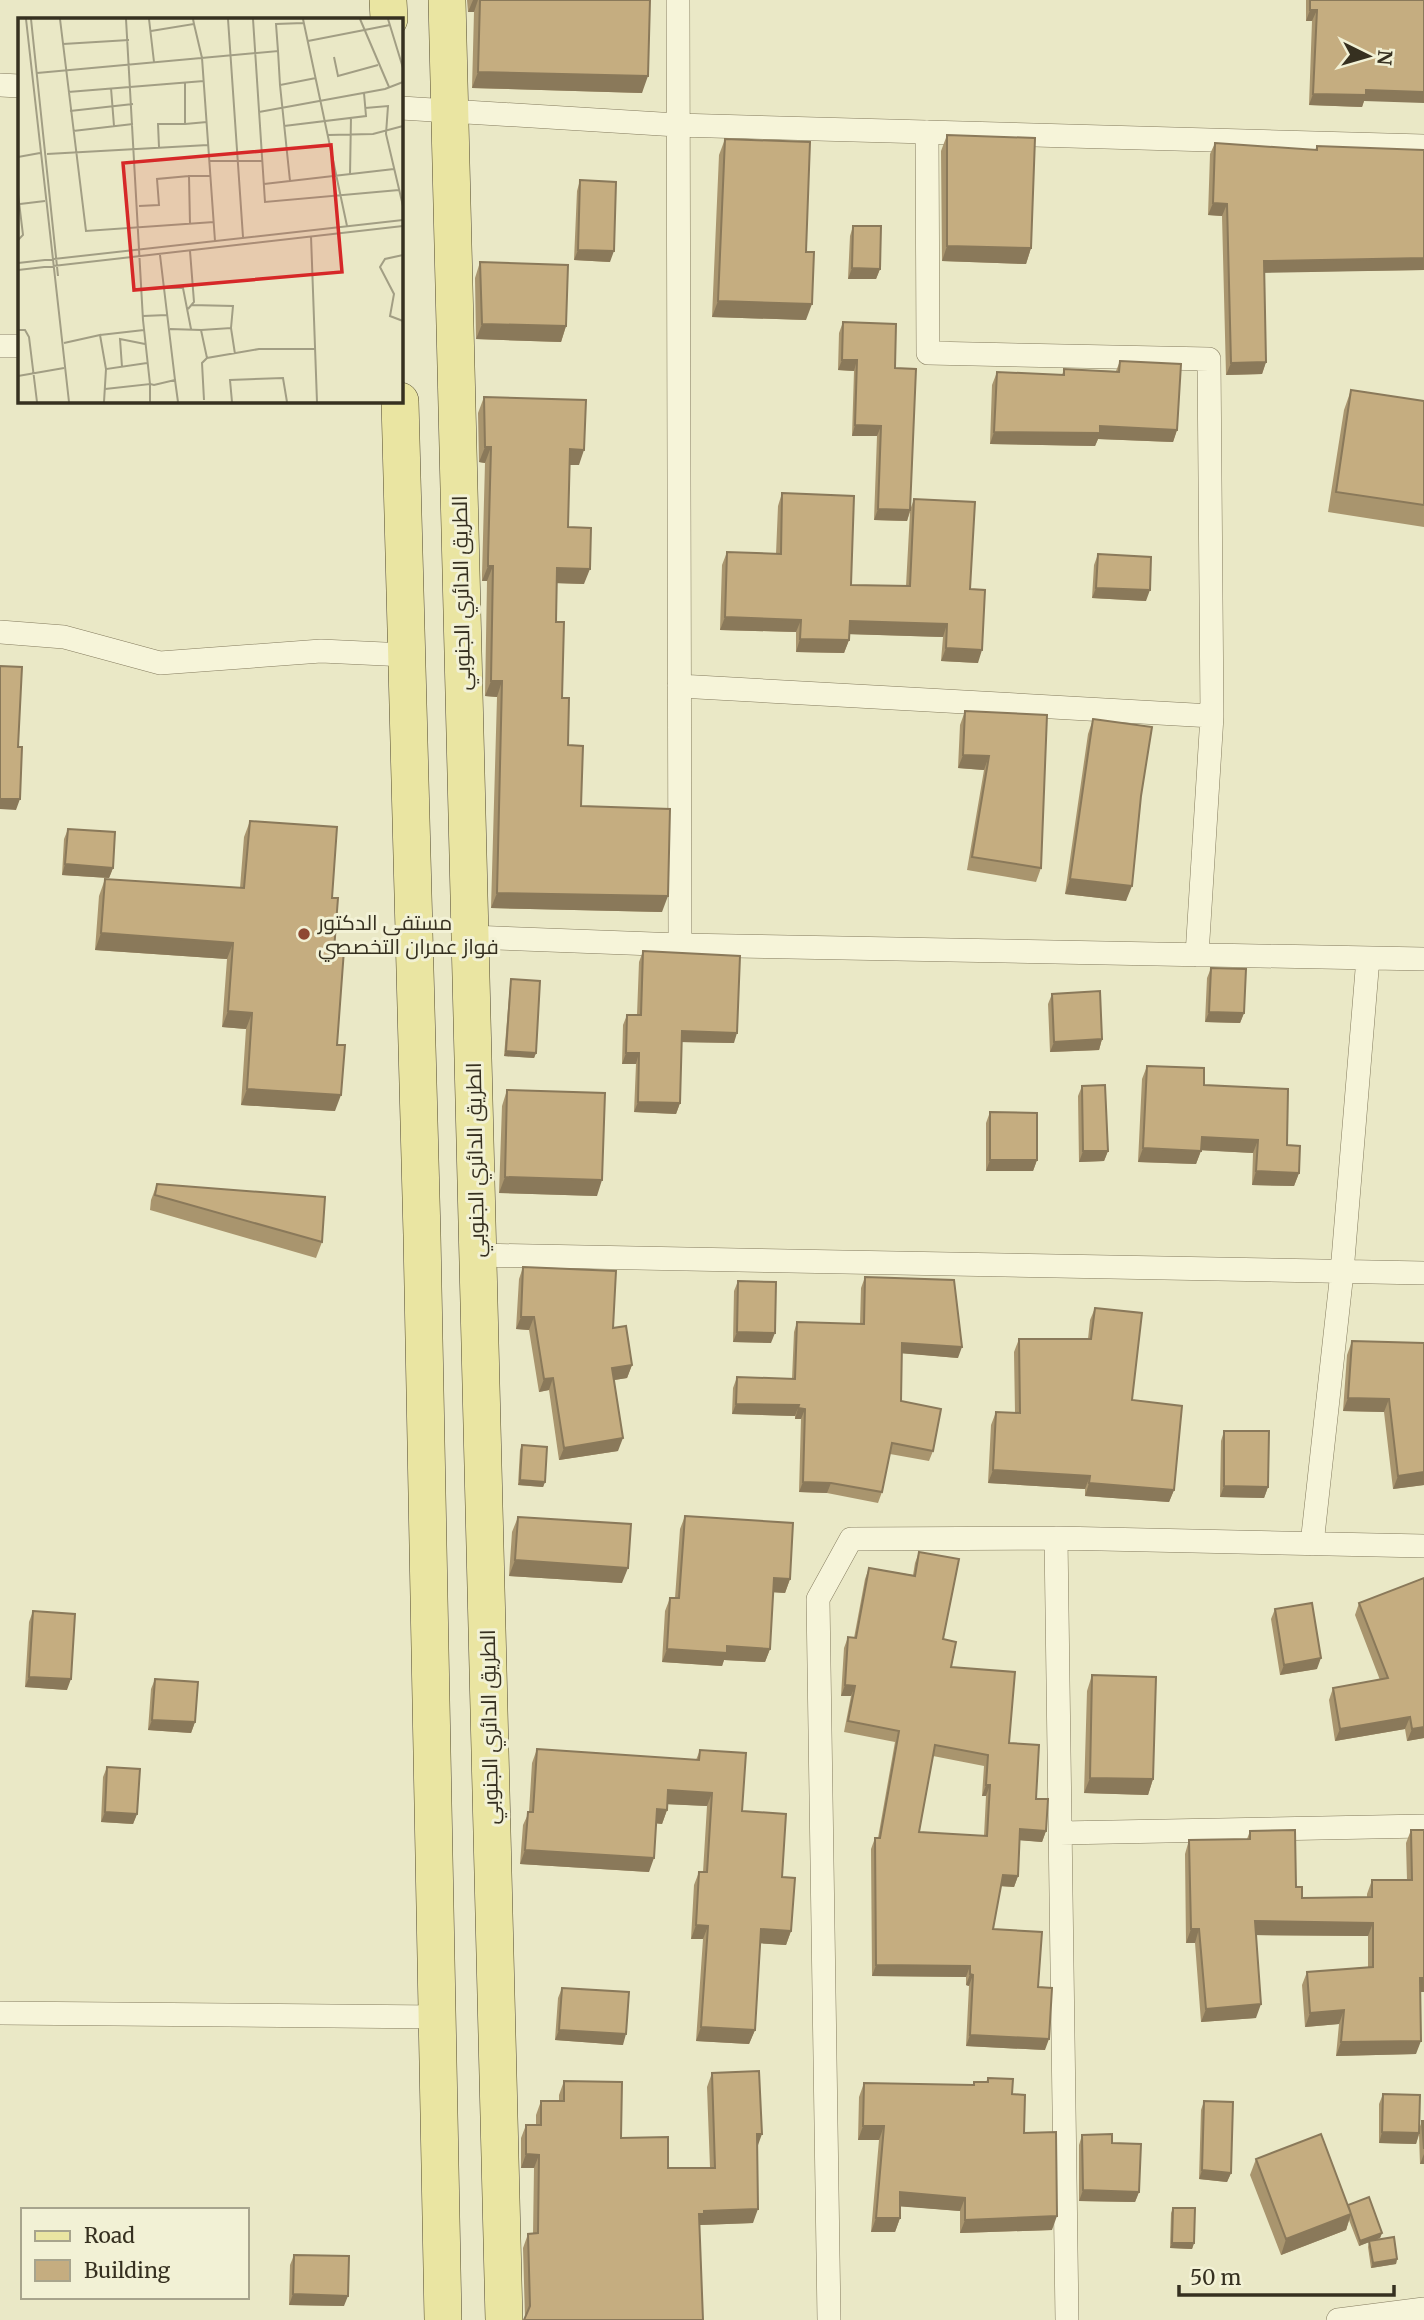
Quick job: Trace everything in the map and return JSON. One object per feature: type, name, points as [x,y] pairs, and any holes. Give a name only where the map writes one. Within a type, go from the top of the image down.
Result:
[{"type":"main road","points":[[388,0],[389,18]]},
{"type":"main road","name":"الطريق الدائري الجنوبي","points":[[447,0],[504,2320]]},
{"type":"main road","points":[[400,402],[423,1250],[443,2320]]},
{"type":"street","points":[[678,0],[680,945]]},
{"type":"street","points":[[0,85],[18,86]]},
{"type":"street","points":[[402,108],[677,125],[1424,146]]},
{"type":"street","points":[[927,132],[928,353],[1209,359],[1212,716],[1197,955]]},
{"type":"street","points":[[0,346],[18,346]]},
{"type":"street","points":[[0,632],[64,637],[160,663],[321,652],[406,655]]},
{"type":"street","points":[[679,686],[1212,716]]},
{"type":"street","points":[[470,937],[680,945],[1424,959]]},
{"type":"street","points":[[1312,1544],[1342,1272],[1368,958]]},
{"type":"street","points":[[477,1255],[1424,1273]]},
{"type":"street","points":[[1056,1538],[1067,2320]]},
{"type":"street","points":[[828,2320],[818,1599],[851,1539],[1056,1538],[1424,1546]]},
{"type":"street","points":[[1060,1833],[1424,1826]]},
{"type":"street","points":[[0,2013],[437,2017]]},
{"type":"street","points":[[1338,2320],[1424,2309]]},
{"type":"building","points":[[480,0],[650,0],[648,76],[478,72]]},
{"type":"building","points":[[1310,0],[1424,0],[1424,92],[1366,90],[1366,95],[1313,94],[1317,10],[1310,10]]},
{"type":"building","points":[[947,135],[1035,138],[1031,248],[947,246]]},
{"type":"building","points":[[725,139],[810,142],[806,252],[814,252],[812,304],[718,301]]},
{"type":"building","points":[[1215,143],[1317,150],[1317,146],[1424,150],[1424,258],[1264,261],[1266,362],[1231,363],[1227,204],[1213,203]]},
{"type":"building","points":[[580,180],[616,182],[614,251],[578,250]]},
{"type":"building","points":[[853,226],[881,226],[880,269],[852,268]]},
{"type":"building","points":[[480,262],[568,265],[566,326],[482,324]]},
{"type":"building","points":[[843,322],[896,324],[895,368],[916,369],[910,510],[878,509],[881,426],[855,425],[857,360],[842,360]]},
{"type":"building","points":[[1120,361],[1181,364],[1177,430],[1100,426],[1100,433],[994,432],[997,372],[1064,375],[1064,369],[1119,372]]},
{"type":"building","points":[[1351,390],[1424,401],[1424,505],[1336,492]]},
{"type":"building","points":[[484,397],[586,400],[584,450],[570,449],[568,527],[591,528],[590,569],[557,568],[556,622],[564,622],[562,698],[569,698],[568,745],[583,746],[581,806],[670,809],[668,896],[497,893],[502,681],[491,681],[493,566],[488,566],[488,559],[491,447],[485,447]]},
{"type":"building","points":[[782,493],[854,496],[851,585],[910,586],[914,499],[975,502],[970,589],[985,590],[982,650],[946,648],[947,624],[850,621],[849,640],[800,639],[801,620],[725,617],[727,552],[781,554]]},
{"type":"building","points":[[1098,554],[1151,557],[1150,590],[1096,588]]},
{"type":"building","points":[[0,666],[22,667],[18,747],[22,747],[20,799],[0,799]]},
{"type":"building","points":[[965,711],[1047,715],[1041,868],[972,857],[989,756],[963,755]]},
{"type":"building","points":[[1093,719],[1152,727],[1141,796],[1132,886],[1070,879]]},
{"type":"building","points":[[250,821],[337,827],[332,898],[338,898],[334,950],[344,950],[337,1045],[345,1045],[341,1095],[247,1089],[252,1013],[228,1011],[233,943],[101,933],[105,879],[244,888]]},
{"type":"building","points":[[68,829],[115,832],[113,868],[65,864]]},
{"type":"building","points":[[643,951],[740,956],[737,1033],[682,1031],[680,1103],[638,1102],[639,1053],[626,1053],[627,1015],[641,1015]]},
{"type":"building","points":[[1211,968],[1246,969],[1244,1013],[1209,1012]]},
{"type":"building","points":[[511,979],[540,981],[536,1053],[506,1051]]},
{"type":"building","points":[[1100,991],[1102,1039],[1054,1042],[1052,994]]},
{"type":"building","points":[[1147,1066],[1204,1068],[1204,1085],[1288,1089],[1287,1145],[1300,1146],[1299,1173],[1256,1171],[1258,1140],[1202,1137],[1201,1151],[1143,1148]]},
{"type":"building","points":[[1105,1085],[1108,1151],[1083,1151],[1082,1086]]},
{"type":"building","points":[[507,1090],[605,1093],[602,1180],[505,1177]]},
{"type":"building","points":[[990,1112],[1037,1113],[1037,1160],[990,1160]]},
{"type":"building","points":[[157,1184],[325,1197],[322,1242],[155,1195]]},
{"type":"building","points":[[523,1267],[616,1271],[613,1328],[626,1326],[632,1365],[612,1368],[623,1438],[564,1448],[553,1378],[544,1379],[534,1317],[521,1317]]},
{"type":"building","points":[[865,1277],[954,1280],[962,1347],[902,1343],[901,1401],[941,1409],[933,1451],[892,1443],[882,1492],[831,1483],[803,1482],[805,1409],[798,1408],[799,1405],[736,1404],[737,1377],[795,1379],[797,1322],[864,1324]]},
{"type":"building","points":[[738,1281],[776,1282],[775,1333],[737,1332]]},
{"type":"building","points":[[1095,1308],[1142,1313],[1132,1400],[1182,1406],[1174,1490],[1089,1483],[1090,1476],[993,1470],[996,1412],[1020,1413],[1019,1339],[1091,1339]]},
{"type":"building","points":[[1352,1341],[1424,1343],[1424,1472],[1398,1476],[1389,1399],[1348,1398]]},
{"type":"building","points":[[1224,1431],[1269,1431],[1268,1487],[1224,1486]]},
{"type":"building","points":[[522,1445],[547,1447],[545,1482],[520,1480]]},
{"type":"building","points":[[685,1516],[793,1523],[790,1579],[774,1578],[770,1649],[727,1646],[727,1653],[667,1649],[670,1598],[679,1598]]},
{"type":"building","points":[[518,1517],[631,1524],[628,1568],[515,1560]]},
{"type":"building","points":[[919,1552],[959,1559],[943,1639],[956,1642],[951,1667],[1015,1672],[1009,1743],[1039,1745],[1036,1799],[1048,1799],[1046,1831],[1020,1829],[1018,1876],[1003,1875],[993,1929],[1042,1932],[1038,1987],[1052,1988],[1049,2039],[970,2035],[973,1975],[970,1974],[970,1966],[876,1965],[875,1838],[880,1838],[899,1731],[848,1721],[855,1686],[845,1685],[848,1637],[856,1638],[869,1568],[915,1576]],"holes":[[[935,1745],[988,1755],[986,1785],[990,1785],[987,1836],[919,1832]]]},
{"type":"building","points":[[1424,1578],[1424,1727],[1412,1729],[1410,1717],[1340,1729],[1333,1688],[1388,1678],[1359,1603]]},
{"type":"building","points":[[1312,1603],[1321,1658],[1284,1665],[1275,1609]]},
{"type":"building","points":[[33,1611],[75,1614],[71,1679],[29,1677]]},
{"type":"building","points":[[1092,1675],[1156,1677],[1153,1779],[1090,1778]]},
{"type":"building","points":[[155,1679],[198,1682],[195,1722],[152,1720]]},
{"type":"building","points":[[537,1749],[699,1760],[700,1750],[746,1753],[742,1811],[786,1814],[782,1877],[795,1878],[791,1931],[761,1929],[755,2030],[701,2027],[708,1926],[696,1925],[699,1872],[707,1872],[712,1793],[668,1790],[667,1810],[657,1809],[654,1858],[525,1850],[528,1812],[533,1812]]},
{"type":"building","points":[[107,1767],[140,1769],[137,1814],[105,1812]]},
{"type":"building","points":[[1295,1830],[1296,1887],[1302,1887],[1302,1898],[1372,1897],[1372,1880],[1412,1880],[1411,1830],[1424,1830],[1424,1978],[1420,1978],[1421,2041],[1341,2042],[1344,2010],[1310,2013],[1307,1972],[1373,1967],[1373,1923],[1255,1921],[1261,2004],[1206,2009],[1199,1929],[1191,1929],[1189,1840],[1250,1839],[1250,1831]]},
{"type":"building","points":[[562,1988],[629,1992],[626,2034],[559,2030]]},
{"type":"building","points":[[759,2071],[762,2134],[757,2134],[758,2209],[704,2211],[704,2214],[699,2214],[703,2320],[524,2320],[530,2306],[528,2234],[538,2233],[539,2155],[526,2154],[526,2125],[541,2125],[541,2101],[564,2101],[564,2081],[622,2082],[621,2138],[668,2137],[668,2168],[715,2168],[712,2073]]},
{"type":"building","points":[[988,2078],[1013,2079],[1012,2094],[1025,2095],[1024,2133],[1056,2132],[1057,2216],[965,2220],[965,2198],[900,2192],[900,2218],[876,2218],[884,2126],[863,2126],[864,2083],[974,2085],[974,2082],[988,2082]]},
{"type":"building","points":[[1383,2094],[1420,2095],[1419,2133],[1382,2132]]},
{"type":"building","points":[[1204,2101],[1233,2102],[1231,2173],[1202,2170]]},
{"type":"building","points":[[1112,2134],[1112,2143],[1141,2144],[1139,2192],[1083,2190],[1082,2135]]},
{"type":"building","points":[[1321,2134],[1351,2214],[1286,2239],[1256,2159]]},
{"type":"building","points":[[1369,2197],[1382,2233],[1360,2241],[1348,2205]]},
{"type":"building","points":[[1173,2208],[1195,2208],[1194,2243],[1172,2243]]},
{"type":"building","points":[[1394,2237],[1397,2259],[1373,2263],[1369,2241]]},
{"type":"building","points":[[294,2255],[349,2256],[348,2296],[293,2294]]},
{"type":"place","name":"مستفى الدكتور فواز عمران التخصصي","points":[[304,934]]}]
